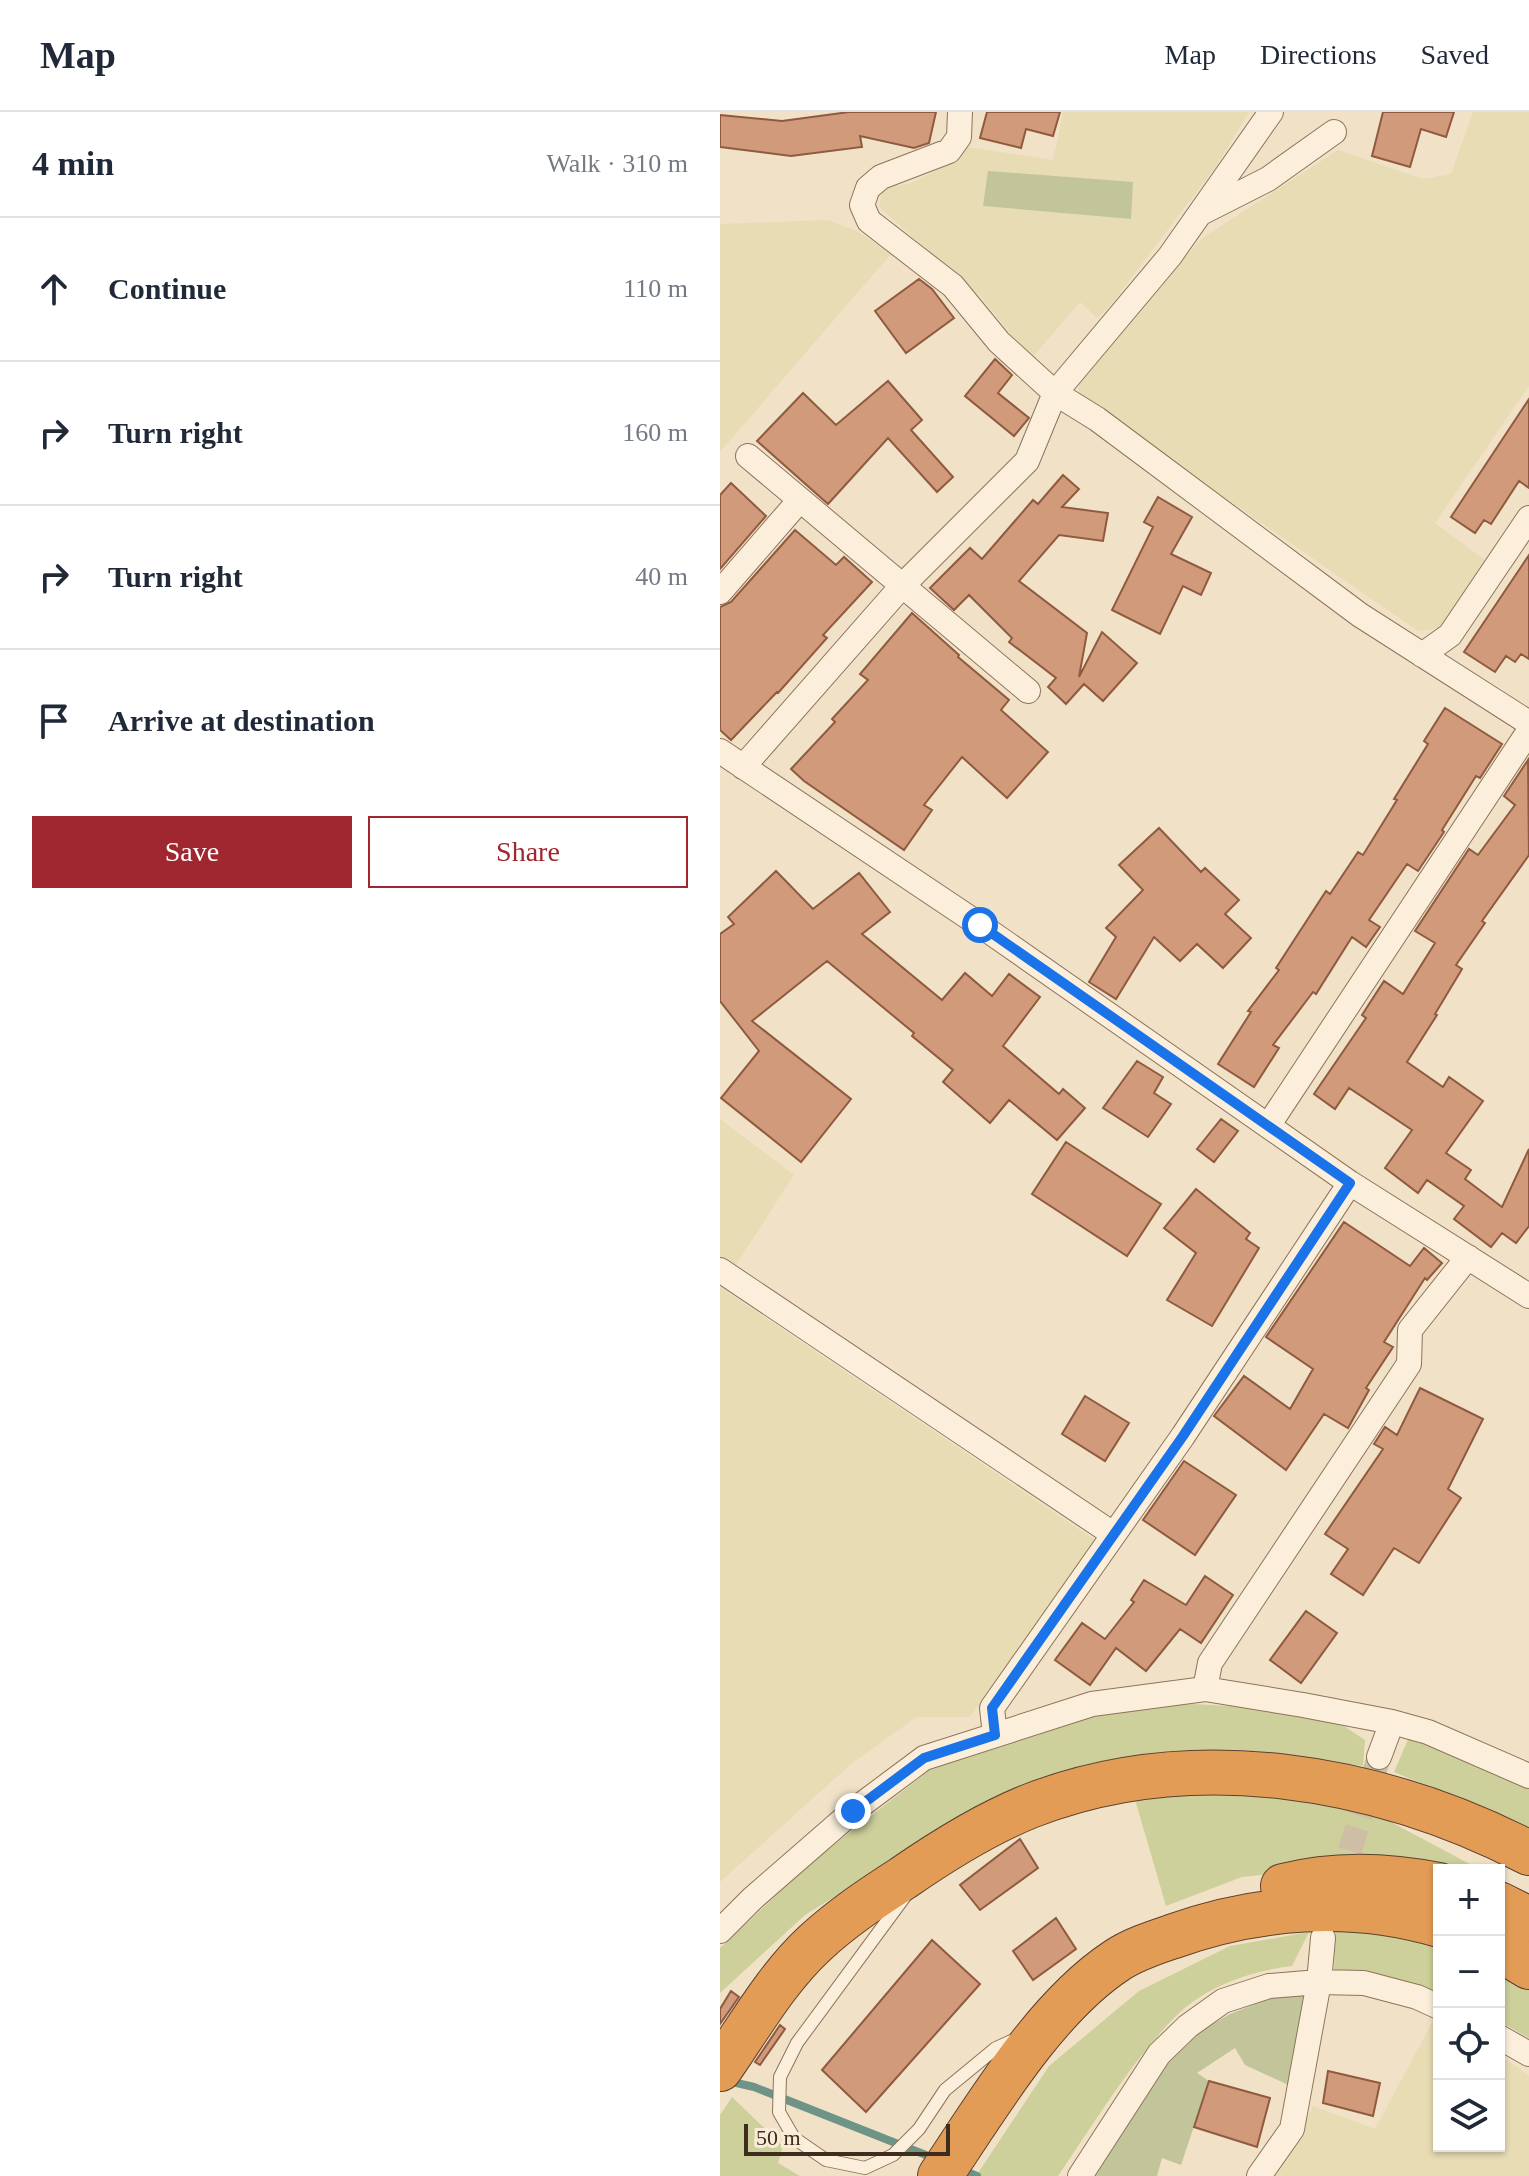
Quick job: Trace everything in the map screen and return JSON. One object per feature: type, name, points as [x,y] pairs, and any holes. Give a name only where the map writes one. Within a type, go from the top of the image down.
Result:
[{"type":"highway","points":[[720,2069],[787,1973],[813,1944],[847,1916],[985,1827],[1031,1806],[1127,1779],[1175,1773],[1226,1772],[1326,1782],[1465,1823],[1529,1853]]},
{"type":"highway","points":[[1326,1782],[1414,1817],[1529,1880]]},
{"type":"highway","points":[[940,2176],[991,2100],[1049,2023],[1116,1960],[1156,1936],[1246,1896],[1292,1884],[1334,1878],[1377,1877],[1433,1884]]},
{"type":"highway","points":[[1505,1907],[1529,1919]]},
{"type":"highway","points":[[1116,1960],[1200,1927],[1285,1911],[1328,1908],[1377,1911],[1433,1924]]},
{"type":"highway","points":[[1505,1953],[1529,1967]]},
{"type":"street","points":[[960,112],[959,137],[949,151],[881,177],[868,188],[862,205],[869,221],[953,286],[999,342],[1055,393],[1097,419],[1360,615],[1529,723]]},
{"type":"street","points":[[743,767],[902,586],[1027,461],[1055,393],[1170,256],[1271,112]]},
{"type":"street","points":[[1200,213],[1268,179],[1334,132]]},
{"type":"street","points":[[748,456],[1028,691]]},
{"type":"street","points":[[720,592],[799,501]]},
{"type":"street","points":[[1422,655],[1450,635],[1529,518]]},
{"type":"street","points":[[1268,1126],[1529,731]]},
{"type":"street","points":[[720,751],[980,925],[1350,1183],[1529,1296]]},
{"type":"street","points":[[995,1735],[992,1708],[1183,1436],[1350,1183]]},
{"type":"street","points":[[1205,1689],[1210,1663],[1409,1364],[1410,1330],[1468,1257]]},
{"type":"street","points":[[720,1270],[1113,1534]]},
{"type":"street","points":[[720,1931],[853,1811],[924,1758],[1092,1704],[1205,1689],[1392,1722],[1428,1732],[1529,1776]]},
{"type":"street","points":[[1379,1757],[1392,1722]]},
{"type":"street","points":[[1259,2176],[1292,2129],[1319,1982],[1323,1938]]},
{"type":"street","points":[[1080,2176],[1159,2054],[1188,2026],[1223,2001],[1269,1986],[1319,1982],[1364,1983],[1433,2004]]},
{"type":"street","points":[[1505,2040],[1529,2054]]},
{"type":"lane","points":[[922,1865],[915,1882],[891,1917],[797,2043],[780,2077],[779,2112],[794,2138],[826,2160],[865,2168],[893,2155],[919,2129],[945,2090],[996,2048],[1049,2023]]},
{"type":"shaded area","points":[[1063,112],[1249,112],[1217,165],[1110,306],[1097,318],[1080,302],[1031,359],[981,297],[879,207],[883,187],[909,184],[957,160],[968,147],[1053,160]],"holes":[[[1132,182],[1130,219],[983,206]]]},
{"type":"shaded area","points":[[1473,112],[1529,112],[1529,386],[1435,523],[1485,560],[1442,628],[1418,631],[1128,431],[1079,393],[1078,381],[1201,239],[1338,150],[1423,179],[1451,174]]},
{"type":"shaded area","points":[[828,220],[857,231],[891,254],[720,452],[720,224]]},
{"type":"shaded area","points":[[720,1119],[794,1175],[734,1268],[720,1258]]},
{"type":"shaded area","points":[[720,1287],[1095,1540],[970,1717],[917,1717],[851,1764],[720,1882]]},
{"type":"shaded area","points":[[1433,2021],[1433,2152],[1505,2152],[1505,2058],[1529,2076],[1529,2176],[1274,2176],[1313,2106],[1375,2129]]},
{"type":"green space","points":[[988,171],[1133,182],[1131,219],[983,206]]},
{"type":"green space","points":[[1193,1704],[1249,1707],[1338,1722],[1365,1740],[1363,1766],[1242,1750],[1097,1766],[994,1798],[805,1915],[720,1993],[720,1948],[814,1860],[944,1759],[1082,1717]]},
{"type":"green space","points":[[1409,1737],[1529,1786],[1529,1829],[1394,1772]]},
{"type":"green space","points":[[1229,1790],[1295,1794],[1389,1821],[1470,1864],[1433,1864],[1433,1870],[1305,1870],[1242,1877],[1166,1906],[1134,1796]]},
{"type":"green space","points":[[1336,1925],[1433,1941],[1433,1992],[1392,1978],[1334,1972]]},
{"type":"green space","points":[[1309,1932],[1292,1966],[1230,1982],[1201,1997],[1175,2017],[1128,2073],[1058,2176],[976,2176],[1049,2066],[1139,1991],[1230,1946]]},
{"type":"green space","points":[[1505,1973],[1529,1987],[1529,2038],[1505,2024]]},
{"type":"green space","points":[[1305,1993],[1293,2087],[1245,2065],[1235,2048],[1197,2073],[1209,2081],[1181,2165],[1162,2158],[1157,2176],[1095,2176],[1168,2057],[1195,2034],[1230,2014],[1273,1997]]},
{"type":"green space","points":[[732,2097],[783,2146],[778,2163],[800,2176],[720,2176],[720,2115]]},
{"type":"building","points":[[849,112],[936,112],[929,143],[914,148],[860,136],[862,147],[791,156],[720,147],[720,115],[782,121]]},
{"type":"building","points":[[987,112],[1060,112],[1053,136],[1026,129],[1021,148],[980,138]]},
{"type":"building","points":[[1383,112],[1454,112],[1446,137],[1421,129],[1410,167],[1372,156]]},
{"type":"building","points":[[919,279],[932,289],[954,318],[906,353],[875,311]]},
{"type":"building","points":[[995,359],[1012,375],[998,393],[1029,418],[1014,436],[965,396]]},
{"type":"building","points":[[888,381],[922,420],[911,430],[953,477],[937,492],[888,438],[828,504],[757,441],[803,393],[836,425]]},
{"type":"building","points":[[1529,399],[1529,488],[1519,481],[1491,524],[1484,520],[1475,533],[1451,517]]},
{"type":"building","points":[[1063,475],[1079,489],[1062,507],[1108,513],[1103,541],[1059,535],[1019,581],[1087,633],[1079,677],[1102,632],[1137,663],[1103,701],[1084,684],[1066,704],[1048,687],[1056,678],[1009,642],[1012,638],[969,595],[954,610],[930,588],[970,548],[982,559],[1033,500],[1038,504]]},
{"type":"building","points":[[731,483],[766,516],[720,569],[720,495]]},
{"type":"building","points":[[1158,497],[1192,517],[1171,554],[1211,573],[1201,595],[1183,586],[1160,634],[1112,610],[1153,527],[1144,522]]},
{"type":"building","points":[[795,530],[836,565],[844,557],[872,582],[823,635],[827,638],[778,693],[731,740],[720,730],[720,607],[731,602]]},
{"type":"building","points":[[1529,555],[1529,659],[1521,654],[1515,662],[1506,656],[1495,672],[1464,652]]},
{"type":"building","points":[[912,613],[1009,700],[1001,710],[1048,752],[1007,798],[962,757],[924,805],[932,810],[904,850],[791,769],[835,722],[832,719],[868,680],[860,674]]},
{"type":"building","points":[[1445,708],[1502,744],[1480,778],[1476,776],[1418,871],[1407,864],[1369,920],[1380,927],[1366,947],[1352,937],[1316,994],[1313,992],[1273,1045],[1279,1048],[1254,1087],[1218,1064],[1251,1012],[1248,1011],[1279,970],[1276,968],[1326,891],[1330,894],[1358,852],[1363,855],[1397,800],[1394,799],[1428,744],[1424,741]]},
{"type":"building","points":[[1528,760],[1529,855],[1482,921],[1485,923],[1456,965],[1462,969],[1407,1062],[1443,1087],[1449,1077],[1483,1101],[1446,1153],[1471,1170],[1465,1179],[1502,1207],[1529,1149],[1529,1226],[1516,1243],[1502,1233],[1491,1247],[1454,1219],[1464,1206],[1427,1180],[1418,1193],[1385,1168],[1412,1130],[1349,1088],[1335,1109],[1314,1094],[1366,1018],[1362,1015],[1384,981],[1403,994],[1435,943],[1415,931],[1469,849],[1478,855],[1515,805],[1504,796]]},
{"type":"building","points":[[1159,828],[1201,872],[1205,868],[1239,900],[1225,914],[1251,938],[1223,968],[1197,944],[1180,961],[1154,937],[1116,999],[1089,982],[1116,937],[1106,928],[1143,890],[1119,865]]},
{"type":"building","points":[[776,871],[813,909],[859,873],[890,912],[862,934],[942,1000],[965,973],[992,996],[1009,974],[1040,997],[1003,1046],[1059,1094],[1063,1089],[1085,1108],[1057,1140],[1009,1100],[990,1123],[943,1082],[953,1070],[912,1036],[914,1033],[827,961],[752,1021],[851,1099],[801,1162],[721,1098],[759,1051],[720,1001],[720,934],[734,924],[728,917]]},
{"type":"building","points":[[1137,1061],[1163,1077],[1154,1093],[1171,1104],[1148,1137],[1103,1108]]},
{"type":"building","points":[[1221,1119],[1238,1131],[1214,1162],[1197,1149]]},
{"type":"building","points":[[1066,1142],[1161,1204],[1127,1256],[1032,1194]]},
{"type":"building","points":[[1196,1189],[1250,1233],[1246,1239],[1259,1248],[1212,1326],[1167,1300],[1196,1253],[1164,1228]]},
{"type":"building","points":[[1344,1222],[1410,1266],[1424,1248],[1442,1263],[1427,1280],[1425,1278],[1384,1342],[1393,1347],[1366,1388],[1369,1390],[1348,1428],[1324,1414],[1286,1470],[1214,1416],[1244,1376],[1290,1409],[1313,1369],[1266,1337]]},
{"type":"building","points":[[1420,1388],[1483,1419],[1448,1489],[1461,1498],[1419,1563],[1394,1548],[1363,1595],[1331,1574],[1348,1549],[1325,1534],[1383,1449],[1374,1444],[1385,1427],[1397,1435]]},
{"type":"building","points":[[1085,1396],[1129,1423],[1105,1461],[1062,1434]]},
{"type":"building","points":[[1184,1461],[1236,1495],[1195,1555],[1143,1520]]},
{"type":"building","points":[[1205,1576],[1233,1595],[1201,1643],[1180,1629],[1146,1671],[1116,1648],[1090,1685],[1055,1660],[1082,1623],[1105,1639],[1134,1602],[1131,1600],[1144,1580],[1186,1605]]},
{"type":"building","points":[[1306,1611],[1337,1633],[1301,1683],[1270,1660]]},
{"type":"building","points":[[1020,1839],[1038,1868],[980,1910],[960,1885]]},
{"type":"building","points":[[1056,1918],[1076,1949],[1033,1980],[1013,1951]]},
{"type":"building","points":[[932,1940],[980,1984],[866,2112],[822,2070]]},
{"type":"building","points":[[731,1991],[739,1997],[720,2024],[720,2009]]},
{"type":"building","points":[[780,2025],[785,2029],[760,2065],[755,2062]]},
{"type":"building","points":[[1328,2071],[1380,2083],[1373,2116],[1323,2103]]},
{"type":"building","points":[[1209,2081],[1270,2098],[1257,2147],[1194,2127]]},
{"type":"waterway","points":[[728,2081],[754,2087],[936,2159]]},
{"type":"waterway","points":[[960,2169],[977,2176]]},
{"type":"tunnel","points":[[1339,1885],[1379,1757]]},
{"type":"route","points":[[853,1811],[924,1758],[995,1735],[992,1708],[1183,1436],[1350,1183],[980,925]]}]
